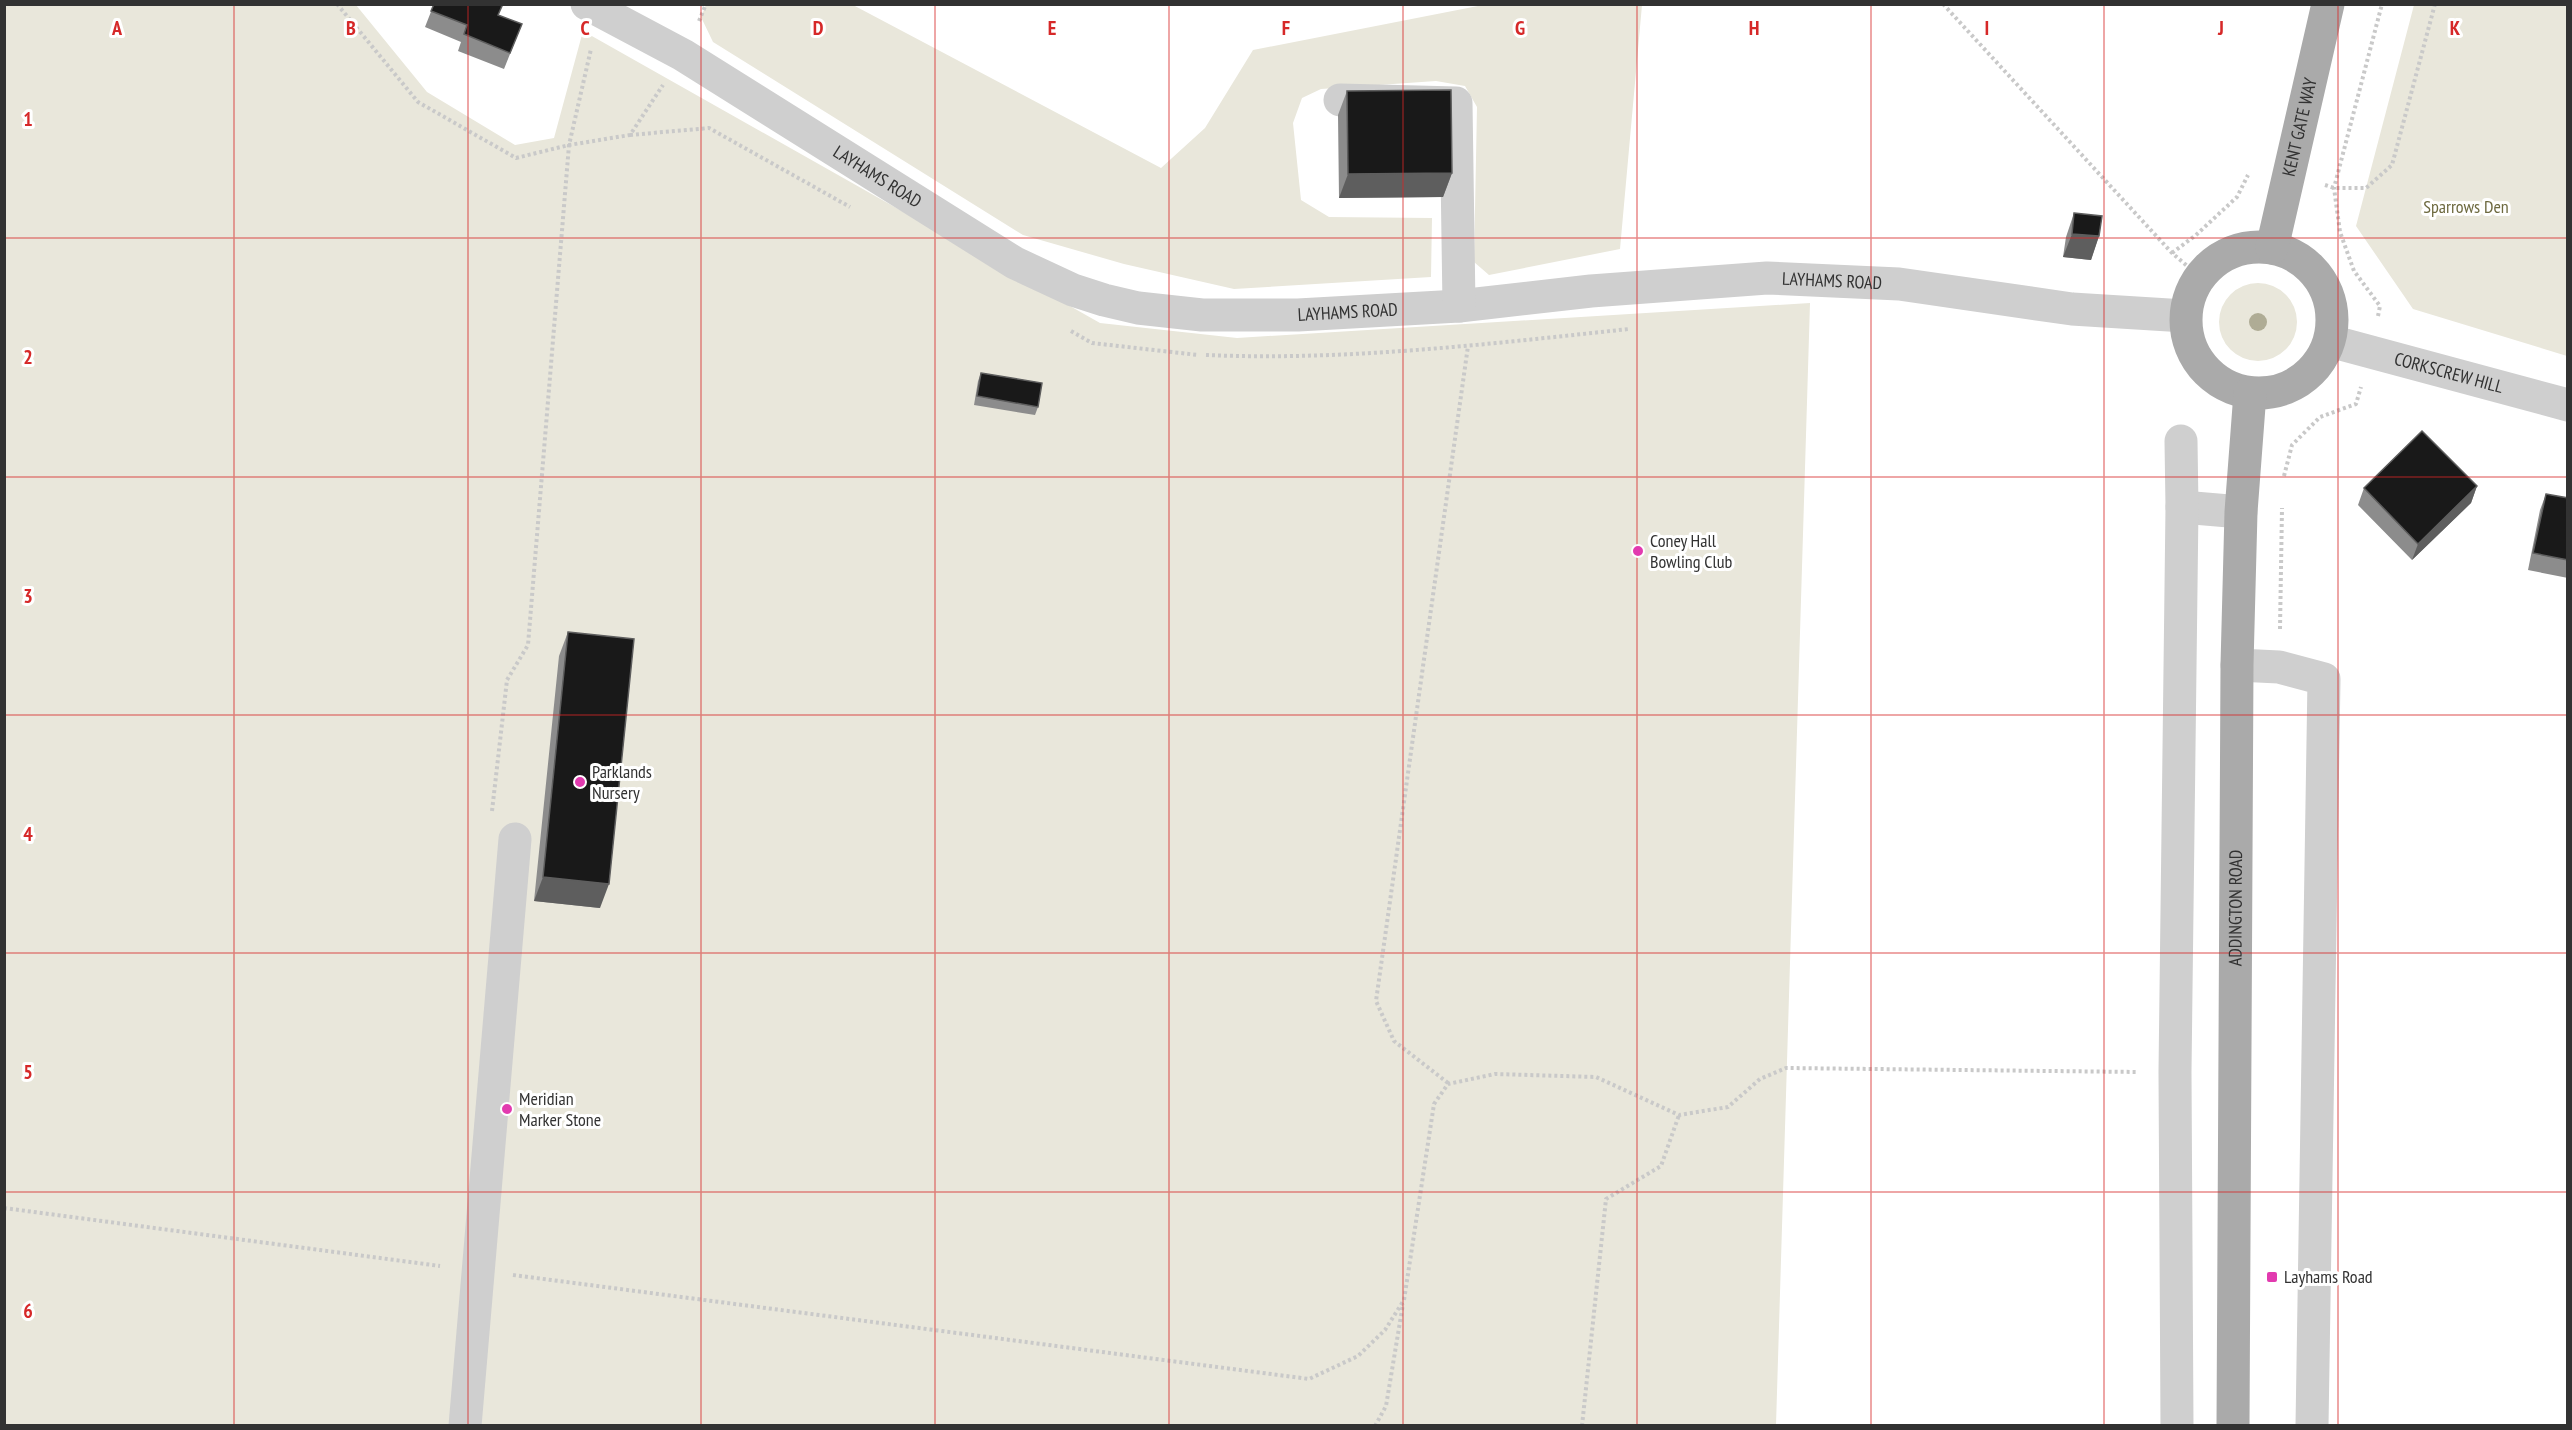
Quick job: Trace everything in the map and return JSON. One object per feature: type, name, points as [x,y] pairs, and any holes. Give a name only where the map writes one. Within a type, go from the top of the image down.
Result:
[{"type":"main road","name":"KENT GATE WAY","points":[[2271,248],[2328,4]]},
{"type":"main road","points":[[2258,245],[2301,258],[2317,274],[2328,294],[2333,316],[2330,341],[2318,364],[2299,381],[2276,392],[2250,393],[2226,386],[2205,370],[2191,350],[2185,330],[2188,299],[2199,276],[2215,260],[2235,250],[2258,245]]},
{"type":"main road","name":"ADDINGTON ROAD","points":[[2233,1425],[2237,665],[2241,512],[2250,393]]},
{"type":"street","name":"LAYHAMS ROAD","points":[[596,9],[683,55],[986,247],[1042,277],[1073,290],[1138,308],[1235,316],[1298,315],[1459,306],[1591,291],[1767,278],[1899,285],[2072,309],[2185,316]]},
{"type":"street","points":[[1340,100],[1456,103],[1459,306]]},
{"type":"street","name":"CORKSCREW HILL","points":[[2330,341],[2568,405]]},
{"type":"street","points":[[2177,1425],[2175,1072],[2181,441]]},
{"type":"street","points":[[2182,507],[2241,512]]},
{"type":"street","points":[[2237,665],[2279,667],[2324,679],[2312,1425]]},
{"type":"street","points":[[465,1425],[514,839]]},
{"type":"path","points":[[337,4],[418,102],[516,158],[569,145],[630,135],[683,55],[706,4]]},
{"type":"path","points":[[1943,4],[2172,253],[2199,276]]},
{"type":"path","points":[[2380,306],[2354,271],[2340,232],[2334,188],[2382,4]]},
{"type":"path","points":[[2334,188],[2366,188],[2392,165],[2435,4]]},
{"type":"path","points":[[514,839],[491,820],[507,680],[528,645],[569,145],[592,45],[596,9]]},
{"type":"path","points":[[2172,253],[2196,235],[2237,197],[2254,165],[2288,174]]},
{"type":"path","points":[[1448,1084],[1394,1041],[1376,1001],[1468,346]]},
{"type":"path","points":[[2282,482],[2292,445],[2320,417],[2356,404]]},
{"type":"path","points":[[2279,667],[2282,505]]},
{"type":"path","points":[[1375,1425],[1386,1406],[1434,1104],[1448,1084],[1495,1074],[1596,1077],[1679,1115],[1728,1107],[1760,1079],[1786,1068],[2175,1072]]},
{"type":"path","points":[[1582,1425],[1606,1198],[1661,1166],[1679,1115]]},
{"type":"path","points":[[4,1208],[1309,1379],[1358,1356],[1385,1330],[1404,1300]]},
{"type":"green space","points":[[5,5],[356,5],[427,92],[515,145],[554,138],[583,31],[1100,323],[1237,338],[1810,303],[1776,1425],[5,1426]]},
{"type":"green space","points":[[706,5],[853,5],[1161,168],[1205,128],[1253,50],[1483,5],[1642,5],[1620,249],[1489,275],[1474,262],[1477,107],[1465,86],[1436,81],[1321,89],[1302,98],[1293,123],[1301,200],[1329,217],[1432,218],[1431,277],[1234,289],[1124,264],[1023,235],[713,42],[701,17]]},
{"type":"green space","name":"Sparrows Den","points":[[2414,5],[2567,5],[2567,356],[2413,309],[2356,226]]},
{"type":"green space","points":[[2258,283],[2273,286],[2286,294],[2294,307],[2297,322],[2294,337],[2286,350],[2273,358],[2258,361],[2243,358],[2230,350],[2222,337],[2219,322],[2222,307],[2230,294],[2243,286]]},
{"type":"building","points":[[434,4],[498,4],[502,6],[498,15],[522,24],[510,53],[464,34],[467,25],[431,11]]},
{"type":"building","points":[[1451,90],[1452,173],[1348,174],[1347,91]]},
{"type":"building","points":[[2074,213],[2102,216],[2099,236],[2072,234]]},
{"type":"building","points":[[981,373],[1042,383],[1038,407],[977,396]]},
{"type":"building","points":[[2422,431],[2477,486],[2418,544],[2364,488]]},
{"type":"building","points":[[2546,494],[2568,498],[2568,560],[2533,553]]},
{"type":"building","name":"Parklands Nursery","points":[[568,632],[634,639],[609,884],[543,877]]},
{"type":"place","name":"Coney Hall Bowling Club","points":[[1638,551]]},
{"type":"place","name":"Parklands Nursery","points":[[580,782]]},
{"type":"place","name":"Meridian Marker Stone","points":[[507,1109]]},
{"type":"place","name":"Layhams Road","points":[[2272,1277]]}]
